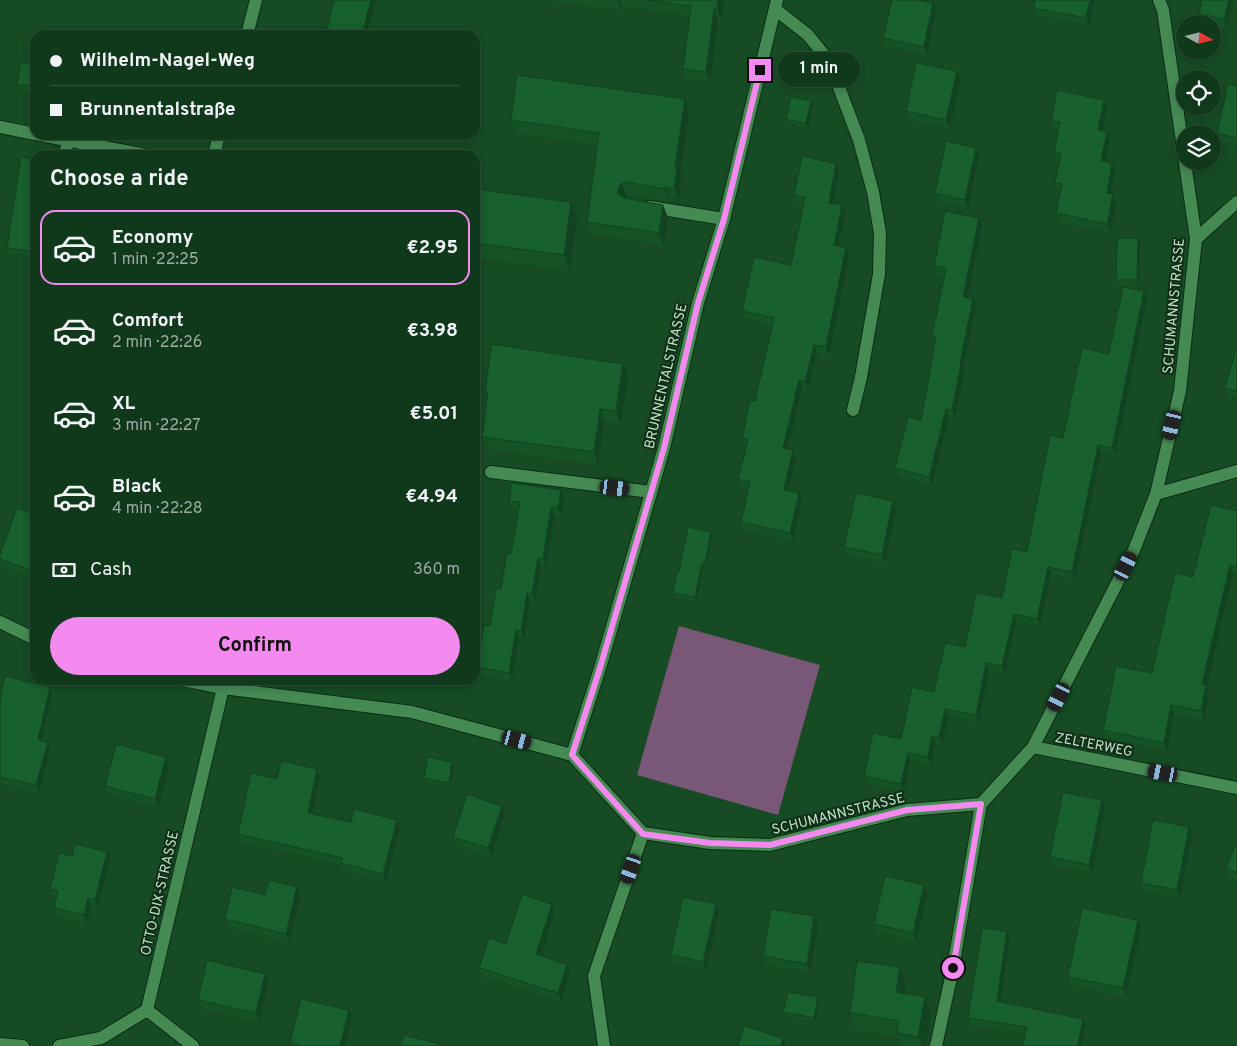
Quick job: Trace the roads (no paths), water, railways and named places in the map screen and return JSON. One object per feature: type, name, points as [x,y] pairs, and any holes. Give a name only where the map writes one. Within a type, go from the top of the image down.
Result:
[{"type":"street","points":[[248,30],[256,0]]},
{"type":"street","name":"SCHUMANNSTRASSE","points":[[643,834],[710,843],[770,845],[907,810],[981,804],[1033,747],[1134,550],[1156,494],[1180,391],[1196,239],[1163,10],[1159,0]]},
{"type":"street","points":[[776,4],[808,34],[829,61],[859,140],[873,192],[880,232],[879,274],[861,377],[853,410]]},
{"type":"street","name":"BRUNNENTALSTRASSE","points":[[572,755],[600,668],[664,448],[698,303],[724,219],[776,4]]},
{"type":"street","points":[[0,127],[30,133]]},
{"type":"street","points":[[66,150],[68,140],[120,150]]},
{"type":"street","points":[[1196,239],[1237,202]]},
{"type":"street","points":[[639,205],[724,219]]},
{"type":"street","points":[[1156,494],[1237,471]]},
{"type":"street","points":[[491,472],[651,492]]},
{"type":"street","points":[[0,622],[30,637]]},
{"type":"street","points":[[208,685],[412,712],[572,755],[643,834],[594,976],[604,1046]]},
{"type":"street","name":"OTTO-DIX-STRASSE","points":[[147,1010],[223,688]]},
{"type":"street","name":"ZELTERWEG","points":[[1033,747],[1237,788]]},
{"type":"street","points":[[936,1046],[953,968],[981,804]]},
{"type":"street","points":[[59,1046],[102,1038],[147,1010],[193,1046]]},
{"type":"street","points":[[0,1044],[23,1046]]}]
